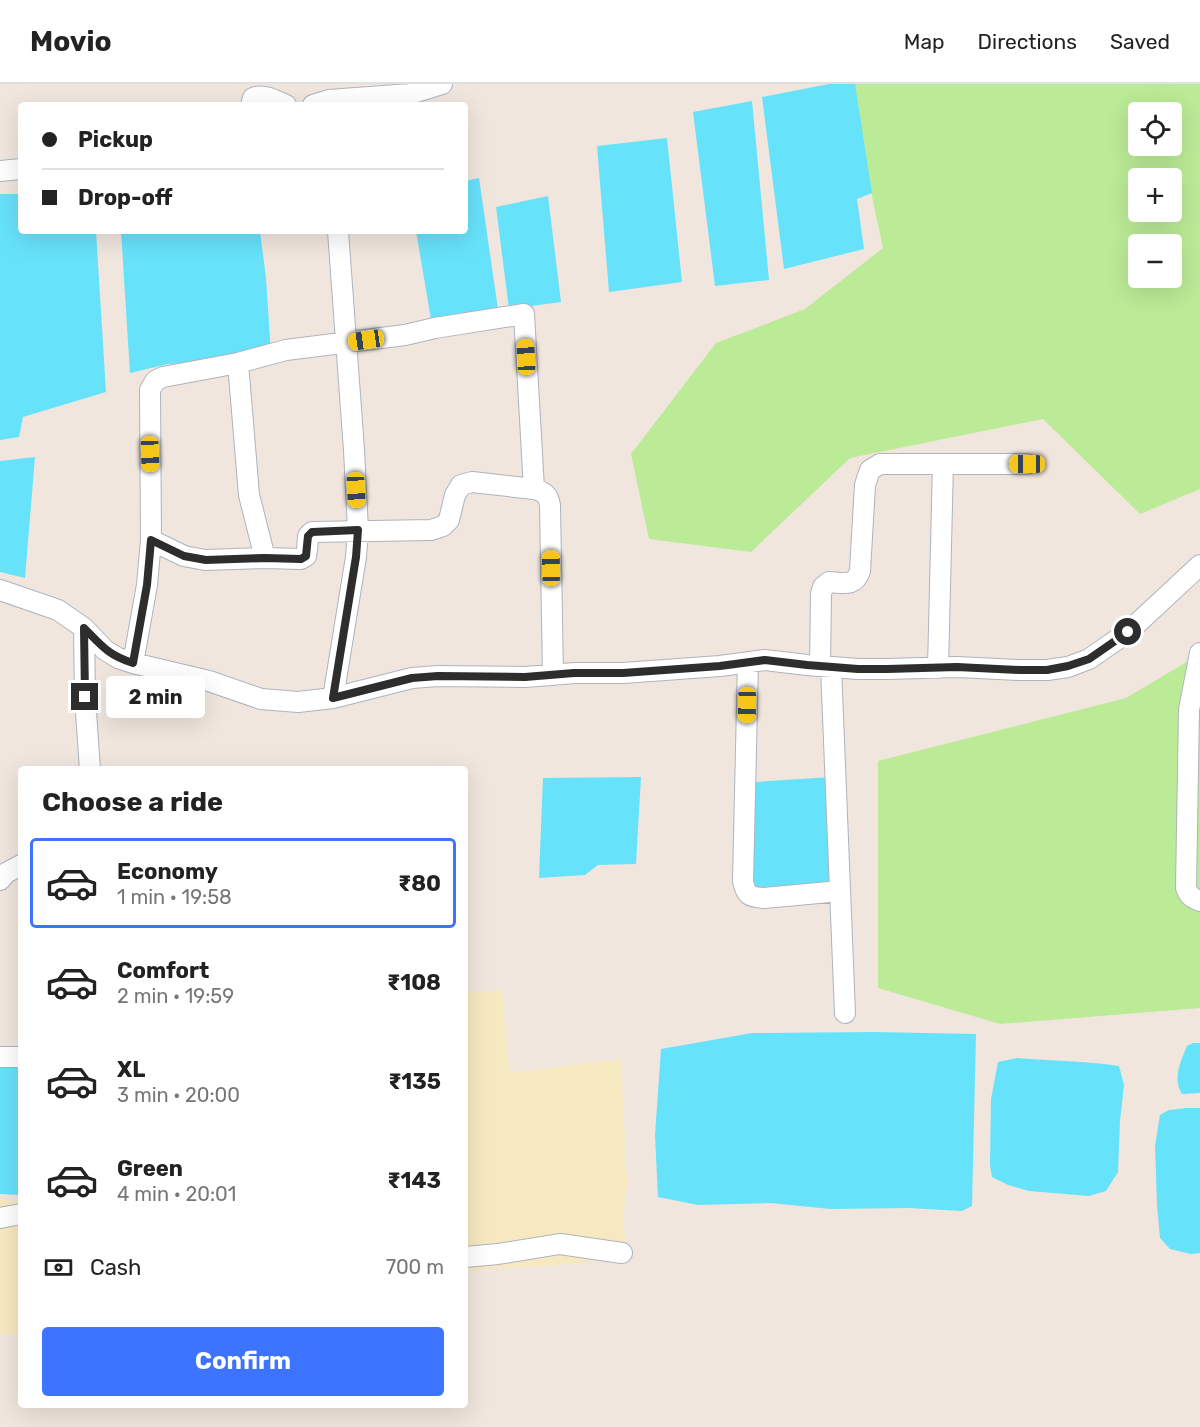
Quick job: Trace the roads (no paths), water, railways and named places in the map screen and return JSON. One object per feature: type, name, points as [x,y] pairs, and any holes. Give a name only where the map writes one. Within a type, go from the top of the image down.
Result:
[{"type":"street","points":[[334,102],[410,94],[442,84]]},
{"type":"street","points":[[252,102],[257,96],[278,102]]},
{"type":"street","points":[[0,171],[18,169]]},
{"type":"street","points":[[333,698],[356,557],[358,530],[338,234]]},
{"type":"street","points":[[133,663],[147,585],[151,540],[150,390],[155,381],[163,377],[238,363],[286,350],[346,343],[524,314],[534,489]]},
{"type":"street","points":[[238,363],[249,495],[265,558]]},
{"type":"street","points":[[845,1013],[840,891],[821,594],[823,587],[829,582],[852,583],[857,579],[860,571],[865,485],[870,470],[880,464],[1027,464]]},
{"type":"street","points":[[938,668],[943,464]]},
{"type":"street","points":[[151,540],[184,556],[196,559],[301,559],[306,556],[308,536],[312,532],[431,530],[442,526],[449,520],[455,495],[461,485],[472,482],[544,492],[549,498],[550,505],[553,675]]},
{"type":"street","points":[[0,590],[58,610],[84,628],[105,650],[118,658],[209,681],[261,699],[298,702],[333,698],[412,678],[623,673],[765,660],[887,669],[966,667],[1047,670],[1089,659],[1128,632],[1200,565]]},
{"type":"street","points":[[84,628],[85,697],[90,766]]},
{"type":"street","points":[[1200,652],[1189,710],[1186,888],[1188,894],[1200,901]]},
{"type":"street","points":[[747,662],[743,881],[745,891],[752,897],[764,898],[840,891]]},
{"type":"street","points":[[0,880],[6,873],[18,867]]},
{"type":"street","points":[[0,1057],[18,1057]]},
{"type":"street","points":[[0,1218],[18,1215]]},
{"type":"street","points":[[468,1257],[560,1244],[622,1253]]},
{"type":"water","points":[[829,84],[855,84],[872,193],[857,199],[864,249],[784,269],[762,97]]},
{"type":"water","points":[[752,101],[769,280],[715,286],[693,112]]},
{"type":"water","points":[[667,138],[682,282],[609,292],[597,146]]},
{"type":"water","points":[[479,178],[498,309],[431,319],[417,234],[468,234],[468,180]]},
{"type":"water","points":[[0,194],[18,194],[18,234],[96,234],[106,392],[23,417],[19,437],[0,440]]},
{"type":"water","points":[[548,196],[561,302],[509,309],[496,207]]},
{"type":"water","points":[[121,234],[260,234],[271,354],[250,359],[168,364],[130,373]]},
{"type":"water","points":[[35,457],[25,578],[0,572],[0,461]]},
{"type":"water","points":[[641,777],[636,864],[598,865],[585,875],[539,878],[543,778]]},
{"type":"water","points":[[831,777],[833,886],[752,887],[756,782]]},
{"type":"water","points":[[752,1033],[976,1034],[972,1206],[962,1211],[909,1208],[830,1209],[771,1203],[698,1205],[658,1197],[655,1135],[661,1049]]},
{"type":"water","points":[[1200,1043],[1200,1093],[1182,1094],[1178,1082],[1178,1070],[1187,1046]]},
{"type":"water","points":[[1017,1058],[1119,1066],[1124,1085],[1118,1172],[1106,1191],[1089,1196],[1029,1191],[1008,1185],[992,1177],[990,1165],[991,1099],[998,1062]]},
{"type":"water","points":[[0,1064],[18,1064],[18,1195],[0,1194]]},
{"type":"water","points":[[1200,1108],[1200,1253],[1191,1254],[1170,1249],[1160,1238],[1155,1146],[1160,1115],[1169,1110]]}]
